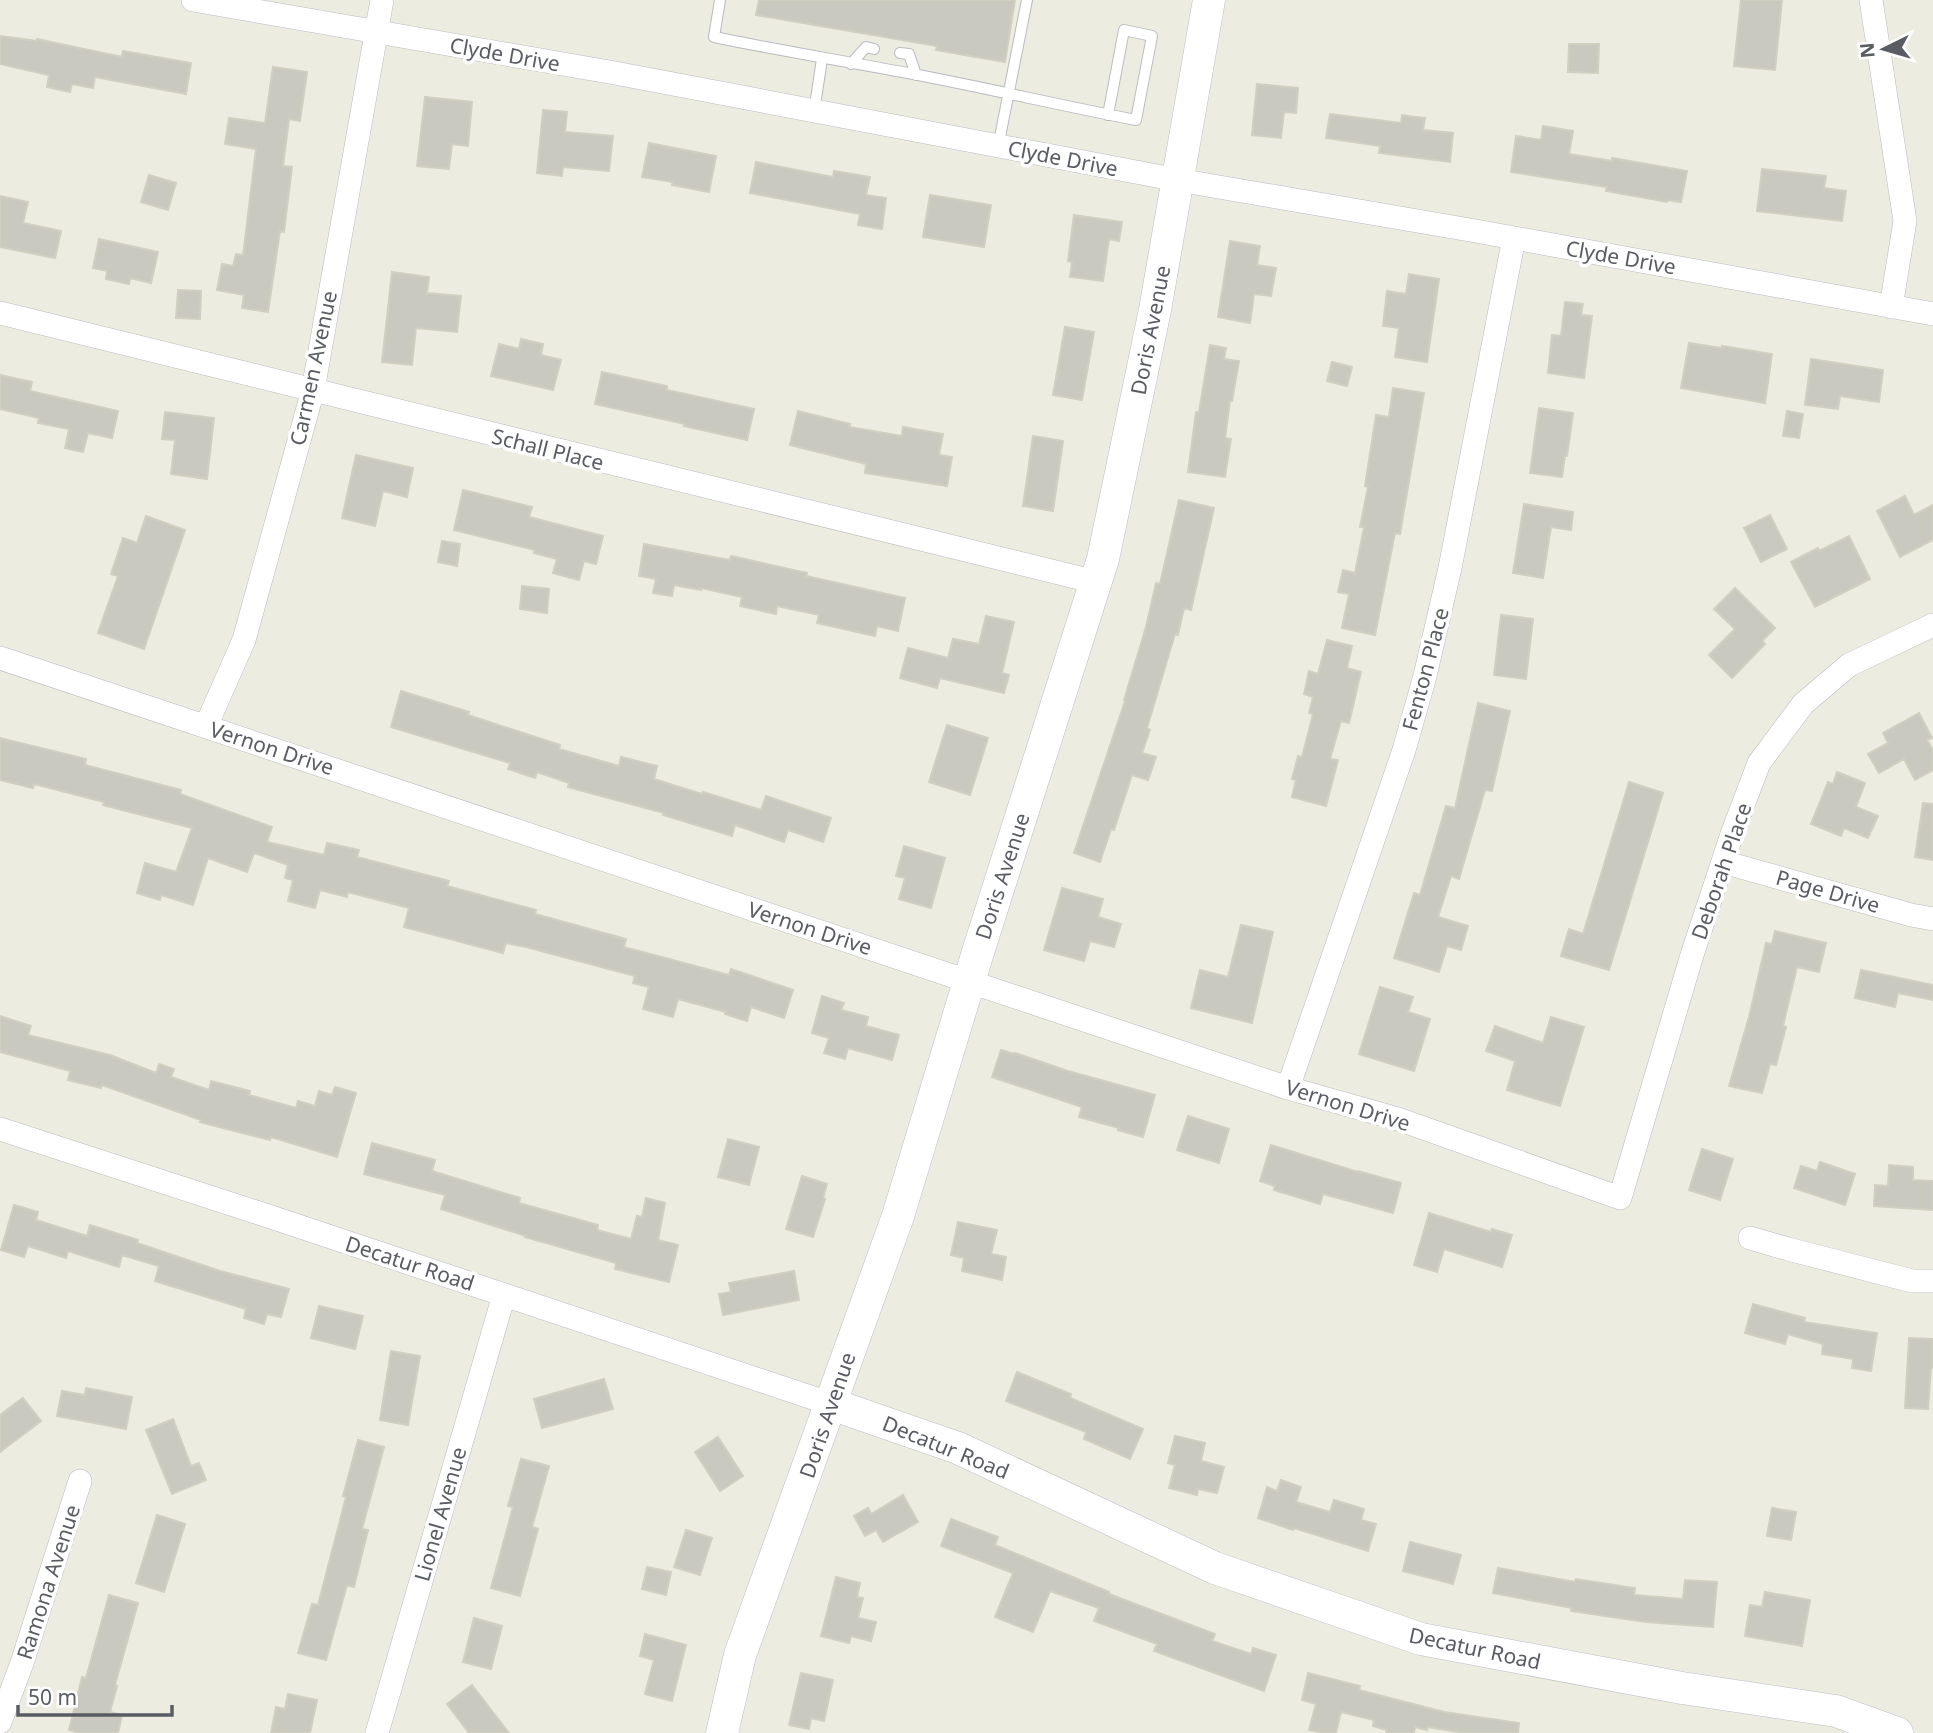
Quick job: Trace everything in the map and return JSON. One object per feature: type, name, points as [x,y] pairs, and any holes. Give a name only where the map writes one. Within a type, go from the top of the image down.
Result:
[{"type":"street","name":"Clyde Drive","points":[[193,0],[615,73],[1178,180],[1933,314]]},
{"type":"street","name":"Carmen Avenue","points":[[206,726],[244,640],[313,390],[382,0]]},
{"type":"street","name":"Doris Avenue","points":[[722,1733],[740,1655],[898,1216],[969,981],[1103,559],[1152,323],[1209,0]]},
{"type":"street","points":[[1871,0],[1905,221],[1891,307]]},
{"type":"street","name":"Fenton Place","points":[[1288,1088],[1404,750],[1424,676],[1450,568],[1514,238]]},
{"type":"street","name":"Schall Place","points":[[0,313],[1096,582]]},
{"type":"street","name":"Deborah Place","points":[[1620,1198],[1692,955],[1759,763],[1803,704],[1849,665],[1933,625]]},
{"type":"street","name":"Vernon Drive","points":[[0,658],[1288,1088],[1398,1119],[1620,1198]]},
{"type":"street","name":"Page Drive","points":[[1723,862],[1933,919]]},
{"type":"street","name":"Decatur Road","points":[[0,1129],[958,1448],[1215,1567],[1421,1639],[1682,1688],[1836,1711],[1897,1733]]},
{"type":"street","points":[[1750,1238],[1912,1281],[1933,1281]]},
{"type":"street","name":"Lionel Avenue","points":[[377,1733],[504,1295]]},
{"type":"street","name":"Ramona Avenue","points":[[0,1722],[22,1663],[80,1481]]},
{"type":"lane","points":[[720,0],[714,37],[916,75],[1108,115],[1136,120],[1152,36],[1124,30],[1108,115]]},
{"type":"lane","points":[[998,146],[1027,0]]},
{"type":"lane","points":[[851,64],[866,47],[874,49]]},
{"type":"lane","points":[[900,53],[909,54],[916,75]]},
{"type":"lane","points":[[814,112],[822,59]]},
{"type":"building","points":[[759,0],[1015,0],[1005,62],[936,50],[937,46],[756,15]]},
{"type":"building","points":[[1741,0],[1782,0],[1775,70],[1734,66]]},
{"type":"building","points":[[0,36],[37,39],[122,57],[123,51],[191,63],[186,94],[95,77],[93,88],[72,84],[70,92],[47,87],[49,75],[0,64]]},
{"type":"building","points":[[1569,44],[1599,44],[1598,73],[1568,72]]},
{"type":"building","points":[[273,67],[307,72],[300,121],[289,119],[283,166],[292,167],[284,232],[280,231],[268,312],[242,308],[244,295],[217,290],[222,264],[233,266],[236,254],[243,255],[256,149],[225,144],[229,118],[265,123]]},
{"type":"building","points":[[1257,84],[1298,88],[1296,113],[1284,112],[1281,138],[1252,135]]},
{"type":"building","points":[[425,97],[472,102],[468,146],[452,144],[449,169],[417,166]]},
{"type":"building","points":[[543,110],[567,112],[565,132],[613,136],[609,171],[563,167],[562,176],[537,173]]},
{"type":"building","points":[[1330,114],[1401,123],[1402,115],[1425,118],[1423,130],[1453,133],[1450,162],[1379,153],[1380,146],[1326,138]]},
{"type":"building","points":[[1543,126],[1573,131],[1569,154],[1612,161],[1612,158],[1687,171],[1681,202],[1667,202],[1606,191],[1607,187],[1511,172],[1516,136],[1541,140]]},
{"type":"building","points":[[649,143],[716,156],[709,192],[642,177]]},
{"type":"building","points":[[756,162],[833,177],[834,171],[870,177],[866,195],[886,198],[882,229],[858,225],[860,214],[750,193]]},
{"type":"building","points":[[1762,169],[1826,176],[1824,188],[1846,191],[1842,221],[1757,211]]},
{"type":"building","points":[[149,175],[176,183],[168,210],[141,202]]},
{"type":"building","points":[[930,195],[991,205],[984,247],[923,237]]},
{"type":"building","points":[[0,196],[28,202],[23,223],[61,231],[55,258],[0,247]]},
{"type":"building","points":[[1074,215],[1122,222],[1119,241],[1109,239],[1103,281],[1070,277],[1072,262],[1068,261]]},
{"type":"building","points":[[99,239],[158,252],[151,283],[130,278],[129,284],[106,279],[107,271],[93,268]]},
{"type":"building","points":[[1230,241],[1260,246],[1257,265],[1276,268],[1271,296],[1254,294],[1250,323],[1218,317]]},
{"type":"building","points":[[392,272],[429,277],[427,293],[461,296],[457,332],[416,328],[412,365],[382,362]]},
{"type":"building","points":[[1409,274],[1439,279],[1427,362],[1395,357],[1399,328],[1383,326],[1387,291],[1406,294]]},
{"type":"building","points":[[178,290],[201,291],[200,319],[176,318]]},
{"type":"building","points":[[1565,302],[1583,304],[1581,315],[1592,316],[1584,378],[1548,373],[1552,335],[1561,336]]},
{"type":"building","points":[[1065,327],[1094,332],[1082,400],[1053,395]]},
{"type":"building","points":[[521,339],[543,344],[541,355],[561,360],[553,390],[491,376],[499,344],[519,349]]},
{"type":"building","points":[[1689,343],[1772,354],[1765,403],[1681,388]]},
{"type":"building","points":[[1210,345],[1226,348],[1224,359],[1239,361],[1225,438],[1231,439],[1225,477],[1188,472],[1196,412],[1199,412]]},
{"type":"building","points":[[1811,359],[1883,370],[1879,402],[1840,396],[1838,409],[1805,405]]},
{"type":"building","points":[[1332,362],[1352,367],[1347,386],[1327,381]]},
{"type":"building","points":[[602,372],[667,386],[667,390],[754,409],[747,440],[595,404]]},
{"type":"building","points":[[0,375],[32,382],[30,391],[118,411],[112,438],[88,433],[83,452],[65,448],[69,429],[38,423],[39,418],[0,409]]},
{"type":"building","points":[[1393,388],[1424,393],[1400,534],[1395,533],[1375,635],[1342,628],[1349,594],[1338,592],[1343,570],[1355,573],[1364,527],[1360,527],[1368,487],[1365,486],[1376,415],[1389,417]]},
{"type":"building","points":[[1539,408],[1573,413],[1562,477],[1530,473]]},
{"type":"building","points":[[798,411],[850,424],[849,427],[902,436],[903,427],[943,434],[939,455],[952,457],[947,486],[865,473],[866,464],[790,445]]},
{"type":"building","points":[[1787,411],[1803,414],[1799,438],[1783,436]]},
{"type":"building","points":[[165,412],[214,418],[207,479],[171,474],[175,440],[162,439]]},
{"type":"building","points":[[1033,436],[1063,441],[1053,511],[1023,506]]},
{"type":"building","points":[[356,455],[413,468],[407,497],[383,491],[375,526],[342,518]]},
{"type":"building","points":[[463,490],[532,507],[529,517],[603,536],[596,564],[584,561],[579,580],[553,573],[557,559],[534,553],[535,550],[454,530]]},
{"type":"building","points":[[1905,496],[1914,515],[1933,505],[1933,540],[1900,557],[1877,511]]},
{"type":"building","points":[[1179,500],[1214,508],[1191,610],[1184,608],[1178,635],[1175,634],[1147,728],[1150,730],[1142,753],[1156,757],[1148,780],[1132,775],[1100,862],[1074,853],[1125,701],[1156,583],[1160,584]]},
{"type":"building","points":[[1524,504],[1573,512],[1571,530],[1551,527],[1543,578],[1513,573]]},
{"type":"building","points":[[1770,515],[1787,549],[1761,562],[1744,528]]},
{"type":"building","points":[[146,516],[185,530],[144,649],[98,633],[118,576],[111,574],[123,538],[137,543]]},
{"type":"building","points":[[1849,536],[1870,579],[1815,607],[1791,562]]},
{"type":"building","points":[[442,541],[460,544],[457,566],[438,562]]},
{"type":"building","points":[[644,544],[730,560],[731,556],[905,598],[898,631],[877,626],[875,636],[817,623],[819,615],[777,606],[776,614],[740,606],[742,597],[701,588],[674,585],[672,596],[653,593],[656,579],[639,576]]},
{"type":"building","points":[[522,586],[549,589],[547,613],[520,609]]},
{"type":"building","points":[[1735,588],[1775,628],[1762,641],[1765,644],[1732,678],[1709,655],[1735,629],[1714,609]]},
{"type":"building","points":[[1501,615],[1533,619],[1526,679],[1494,675]]},
{"type":"building","points":[[986,616],[1014,622],[1002,673],[1009,675],[1004,693],[940,678],[937,688],[900,678],[908,648],[948,658],[953,639],[979,644]]},
{"type":"building","points":[[1327,640],[1352,646],[1347,668],[1361,672],[1349,723],[1341,721],[1330,759],[1338,760],[1326,806],[1292,797],[1296,780],[1292,779],[1298,756],[1302,757],[1313,714],[1309,713],[1313,697],[1304,694],[1309,671],[1318,674]]},
{"type":"building","points":[[401,691],[560,745],[559,749],[619,766],[621,757],[657,766],[654,779],[702,794],[703,792],[761,810],[766,796],[831,818],[823,842],[788,830],[784,842],[735,825],[732,836],[663,815],[664,813],[568,787],[569,783],[537,772],[535,778],[508,769],[510,763],[391,727]]},
{"type":"building","points":[[1478,703],[1510,711],[1492,791],[1485,790],[1459,879],[1451,876],[1438,917],[1468,926],[1461,950],[1447,946],[1439,972],[1394,958],[1414,893],[1420,895],[1446,806],[1455,808]]},
{"type":"building","points":[[1919,713],[1932,738],[1927,740],[1933,750],[1933,770],[1915,780],[1904,759],[1879,773],[1868,754],[1888,743],[1883,733]]},
{"type":"building","points":[[947,725],[988,738],[970,795],[929,782]]},
{"type":"building","points":[[0,738],[86,759],[85,765],[181,790],[180,794],[272,827],[267,842],[324,855],[327,843],[359,850],[357,857],[449,881],[447,886],[536,910],[535,914],[626,939],[624,947],[729,975],[731,969],[793,990],[784,1018],[751,1007],[747,1021],[725,1014],[726,1012],[678,999],[673,1017],[643,1009],[649,987],[633,983],[635,976],[526,947],[506,943],[503,953],[404,927],[409,908],[348,892],[347,897],[320,890],[315,908],[288,901],[293,880],[285,878],[288,865],[254,853],[247,872],[208,858],[193,905],[161,895],[160,900],[137,893],[145,863],[176,872],[192,828],[34,784],[33,788],[0,780]]},
{"type":"building","points":[[1837,772],[1865,783],[1856,807],[1878,816],[1868,838],[1844,828],[1841,836],[1811,824],[1828,782],[1833,784]]},
{"type":"building","points":[[1629,782],[1663,793],[1609,970],[1561,956],[1569,929],[1583,934]]},
{"type":"building","points":[[1923,803],[1933,804],[1933,860],[1915,857]]},
{"type":"building","points":[[904,846],[945,858],[931,908],[899,899],[905,878],[896,876]]},
{"type":"building","points":[[1062,888],[1103,899],[1098,917],[1121,924],[1114,947],[1090,941],[1084,961],[1044,950]]},
{"type":"building","points":[[1241,925],[1273,932],[1252,1023],[1191,1008],[1200,970],[1228,977]]},
{"type":"building","points":[[1775,931],[1826,943],[1819,972],[1797,967],[1776,1065],[1770,1064],[1762,1093],[1729,1086],[1766,943],[1772,944]]},
{"type":"building","points":[[1861,970],[1933,985],[1933,1000],[1898,993],[1895,1007],[1855,998]]},
{"type":"building","points":[[1380,987],[1413,997],[1408,1012],[1430,1019],[1414,1071],[1359,1054]]},
{"type":"building","points":[[822,996],[844,1003],[841,1010],[868,1017],[866,1026],[899,1035],[892,1060],[848,1048],[845,1059],[824,1053],[829,1038],[812,1033]]},
{"type":"building","points":[[0,1016],[31,1026],[28,1035],[110,1055],[156,1073],[159,1064],[174,1069],[171,1077],[209,1090],[211,1081],[250,1091],[249,1095],[296,1108],[298,1101],[315,1106],[319,1091],[332,1095],[335,1087],[356,1093],[337,1157],[271,1137],[270,1140],[200,1122],[201,1120],[102,1085],[101,1088],[68,1080],[70,1071],[0,1052]]},
{"type":"building","points":[[1551,1017],[1584,1027],[1560,1106],[1507,1090],[1515,1061],[1486,1051],[1495,1026],[1543,1043]]},
{"type":"building","points":[[1001,1050],[1155,1095],[1143,1137],[1079,1117],[1082,1107],[992,1077]]},
{"type":"building","points":[[1188,1116],[1229,1129],[1219,1163],[1177,1150]]},
{"type":"building","points":[[728,1139],[759,1147],[749,1185],[718,1177]]},
{"type":"building","points":[[372,1143],[435,1160],[432,1171],[520,1198],[519,1203],[598,1225],[597,1230],[631,1239],[637,1216],[642,1217],[646,1198],[665,1203],[658,1240],[678,1245],[669,1282],[615,1269],[616,1263],[441,1209],[445,1195],[364,1174]]},
{"type":"building","points":[[1271,1145],[1401,1183],[1393,1213],[1323,1194],[1320,1204],[1274,1190],[1275,1186],[1260,1181]]},
{"type":"building","points":[[1702,1149],[1733,1159],[1720,1200],[1689,1190]]},
{"type":"building","points":[[1820,1162],[1855,1174],[1845,1205],[1794,1188],[1801,1166],[1817,1171]]},
{"type":"building","points":[[1889,1165],[1913,1167],[1913,1180],[1933,1181],[1933,1210],[1874,1206],[1875,1185],[1888,1186]]},
{"type":"building","points":[[802,1176],[827,1184],[813,1237],[786,1229]]},
{"type":"building","points":[[14,1205],[38,1212],[36,1220],[87,1236],[90,1225],[220,1271],[289,1289],[281,1317],[267,1314],[264,1324],[244,1318],[246,1309],[155,1281],[159,1266],[122,1255],[119,1267],[68,1251],[66,1258],[28,1246],[24,1257],[1,1250]]},
{"type":"building","points":[[1429,1213],[1491,1232],[1492,1229],[1512,1235],[1502,1267],[1444,1249],[1437,1272],[1414,1265]]},
{"type":"building","points":[[958,1222],[997,1230],[991,1254],[1006,1257],[1002,1280],[962,1271],[964,1258],[951,1255]]},
{"type":"building","points":[[794,1271],[799,1300],[723,1315],[719,1294],[731,1292],[729,1283]]},
{"type":"building","points":[[1753,1304],[1805,1318],[1804,1322],[1877,1333],[1871,1371],[1852,1368],[1853,1359],[1822,1354],[1823,1344],[1788,1334],[1785,1344],[1745,1333]]},
{"type":"building","points":[[319,1306],[363,1316],[355,1349],[311,1338]]},
{"type":"building","points":[[1909,1338],[1933,1339],[1928,1409],[1905,1408]]},
{"type":"building","points":[[391,1351],[420,1356],[408,1425],[380,1420]]},
{"type":"building","points":[[1017,1372],[1071,1394],[1070,1398],[1143,1429],[1130,1459],[1084,1439],[1086,1432],[1006,1401]]},
{"type":"building","points":[[604,1379],[613,1409],[542,1428],[534,1399]]},
{"type":"building","points":[[86,1388],[132,1397],[126,1429],[57,1416],[62,1391],[85,1395]]},
{"type":"building","points":[[23,1398],[41,1421],[0,1452],[0,1415]]},
{"type":"building","points":[[173,1419],[191,1466],[199,1463],[206,1480],[172,1494],[146,1430]]},
{"type":"building","points":[[1175,1436],[1205,1443],[1201,1461],[1224,1467],[1217,1493],[1198,1489],[1197,1495],[1169,1488],[1175,1465],[1168,1463]]},
{"type":"building","points":[[718,1437],[743,1476],[720,1491],[695,1452]]},
{"type":"building","points":[[358,1440],[384,1447],[362,1529],[368,1530],[354,1587],[347,1585],[326,1660],[298,1653],[312,1604],[318,1605]]},
{"type":"building","points":[[521,1459],[549,1466],[532,1527],[538,1529],[520,1596],[491,1588],[513,1507],[508,1506]]},
{"type":"building","points":[[1281,1480],[1301,1487],[1296,1502],[1330,1512],[1334,1500],[1364,1509],[1361,1520],[1376,1524],[1368,1551],[1258,1518],[1267,1487],[1277,1491]]},
{"type":"building","points":[[903,1495],[918,1522],[883,1542],[876,1530],[865,1536],[854,1516],[868,1508],[871,1514]]},
{"type":"building","points":[[1772,1508],[1796,1512],[1791,1540],[1767,1536]]},
{"type":"building","points":[[157,1515],[185,1524],[164,1592],[136,1583]]},
{"type":"building","points":[[951,1519],[998,1537],[995,1545],[1109,1594],[1215,1634],[1212,1641],[1251,1654],[1253,1648],[1276,1655],[1264,1691],[1154,1651],[1157,1644],[1094,1621],[1099,1608],[1050,1591],[1033,1632],[995,1617],[1013,1573],[941,1546]]},
{"type":"building","points":[[686,1530],[712,1538],[700,1575],[674,1567]]},
{"type":"building","points":[[1410,1542],[1461,1555],[1453,1584],[1403,1571]]},
{"type":"building","points":[[647,1567],[671,1572],[666,1595],[642,1589]]},
{"type":"building","points":[[1498,1568],[1575,1582],[1576,1579],[1635,1588],[1634,1595],[1683,1599],[1685,1580],[1717,1582],[1713,1627],[1646,1622],[1571,1611],[1572,1608],[1493,1593]]},
{"type":"building","points":[[836,1577],[860,1583],[857,1597],[863,1598],[858,1618],[876,1622],[871,1641],[851,1636],[849,1643],[821,1636]]},
{"type":"building","points":[[1765,1592],[1810,1600],[1802,1646],[1745,1636],[1750,1605],[1762,1607]]},
{"type":"building","points":[[109,1595],[138,1603],[110,1712],[122,1715],[118,1733],[80,1733],[69,1730],[82,1677],[86,1678]]},
{"type":"building","points":[[474,1618],[502,1626],[491,1669],[463,1662]]},
{"type":"building","points":[[645,1634],[686,1645],[672,1701],[645,1694],[654,1660],[640,1656]]},
{"type":"building","points":[[801,1673],[833,1680],[824,1721],[811,1718],[809,1729],[789,1725]]},
{"type":"building","points":[[1308,1673],[1360,1686],[1359,1690],[1444,1712],[1519,1723],[1518,1733],[1463,1733],[1415,1727],[1414,1733],[1386,1733],[1387,1730],[1373,1726],[1374,1720],[1341,1712],[1336,1733],[1309,1730],[1316,1704],[1302,1700]]},
{"type":"building","points":[[472,1685],[509,1733],[469,1733],[447,1704]]},
{"type":"building","points":[[288,1694],[317,1700],[310,1733],[271,1733],[276,1707],[285,1709]]}]
